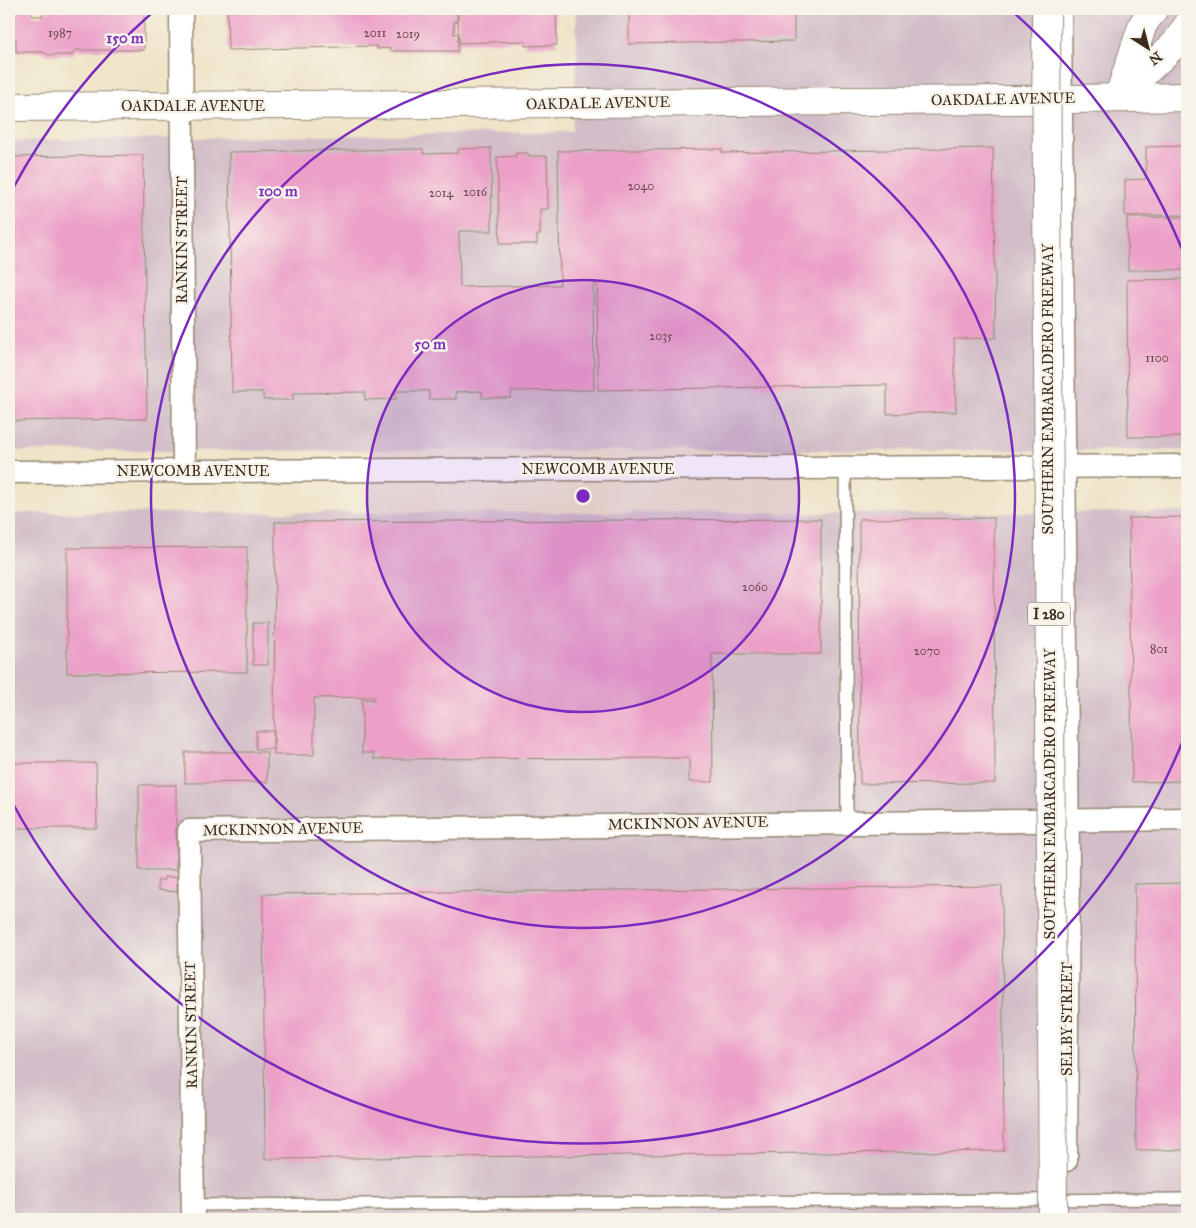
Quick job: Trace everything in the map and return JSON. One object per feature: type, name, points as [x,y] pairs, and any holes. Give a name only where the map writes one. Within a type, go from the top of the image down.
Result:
[{"type":"main road","name":"SOUTHERN EMBARCADERO FREEWAY","points":[[1046,9],[1063,1214]]},
{"type":"main road","name":"SOUTHERN EMBARCADERO FREEWAY","points":[[1061,9],[1063,1214]]},
{"type":"main road","points":[[1119,97],[1143,24],[1154,9]]},
{"type":"main road","points":[[1119,97],[1175,44],[1187,26]]},
{"type":"main road","name":"OAKDALE AVENUE","points":[[9,108],[1060,100],[1119,97],[1187,97]]},
{"type":"street","name":"RANKIN STREET","points":[[180,9],[184,470]]},
{"type":"street","name":"SELBY STREET","points":[[1061,9],[1060,100],[1068,818],[1063,1214]]},
{"type":"street","name":"NEWCOMB AVENUE","points":[[9,472],[1187,466]]},
{"type":"street","name":"MCKINNON AVENUE","points":[[189,830],[1068,818],[1187,819]]},
{"type":"street","name":"RANKIN STREET","points":[[189,830],[193,1212]]},
{"type":"lane","points":[[845,469],[847,821]]},
{"type":"lane","points":[[193,1212],[1063,1214],[1187,1199]]},
{"type":"shaded area","points":[[576,9],[1187,9],[1187,450],[9,451],[9,141],[572,132],[577,56]]},
{"type":"shaded area","points":[[1187,512],[1187,1219],[9,1219],[9,513]]},
{"type":"building","points":[[11,9],[32,9],[32,16],[43,16],[43,11],[49,12],[49,9],[144,9],[144,50],[76,50],[72,55],[49,55],[43,52],[16,52],[16,39],[11,39],[11,53],[9,53],[9,12],[11,12]]},
{"type":"building","points":[[227,9],[457,9],[457,22],[454,22],[454,34],[458,33],[458,51],[391,51],[391,48],[377,49],[377,46],[228,50]]},
{"type":"building","points":[[458,9],[556,9],[557,45],[525,46],[525,41],[459,43]]},
{"type":"building","points":[[629,9],[794,9],[794,41],[629,44]]},
{"type":"building","points":[[1187,146],[1187,215],[1125,216],[1125,180],[1146,179],[1146,147]]},
{"type":"building","points":[[491,148],[492,231],[459,231],[460,287],[560,285],[558,151],[722,149],[722,153],[993,148],[996,338],[954,339],[956,412],[887,414],[887,385],[598,390],[597,284],[593,284],[594,390],[511,391],[511,398],[482,398],[482,391],[456,392],[456,399],[429,399],[429,391],[395,391],[396,399],[365,400],[365,392],[293,393],[293,400],[263,400],[263,392],[232,392],[229,152],[423,149],[423,154],[458,153],[458,149]]},
{"type":"building","points":[[516,153],[528,153],[529,156],[547,156],[548,209],[540,209],[540,235],[537,235],[537,244],[500,244],[497,157],[516,156]]},
{"type":"building","points":[[143,155],[147,419],[9,421],[9,157]]},
{"type":"building","points":[[1187,217],[1187,270],[1128,270],[1127,218]]},
{"type":"building","points":[[1187,279],[1187,437],[1128,437],[1127,280]]},
{"type":"building","points":[[1187,517],[1187,781],[1132,782],[1129,518]]},
{"type":"building","points":[[994,518],[995,783],[860,784],[859,519]]},
{"type":"building","points":[[821,519],[821,654],[712,654],[713,782],[689,782],[689,758],[374,759],[374,753],[362,753],[362,699],[374,700],[374,697],[314,698],[314,755],[274,755],[275,522]]},
{"type":"building","points":[[247,547],[247,672],[67,673],[67,548]]},
{"type":"building","points":[[253,623],[268,623],[268,665],[253,665]]},
{"type":"building","points":[[256,731],[273,731],[273,749],[256,749]]},
{"type":"building","points":[[185,752],[267,752],[267,782],[185,783]]},
{"type":"building","points":[[9,763],[96,763],[97,828],[9,828]]},
{"type":"building","points":[[139,785],[176,785],[176,870],[139,870]]},
{"type":"building","points":[[164,877],[177,877],[177,892],[158,890],[158,880],[164,880]]},
{"type":"building","points":[[1187,883],[1187,1150],[1136,1150],[1135,884]]},
{"type":"building","points":[[1002,886],[1004,1151],[265,1159],[263,894]]}]
